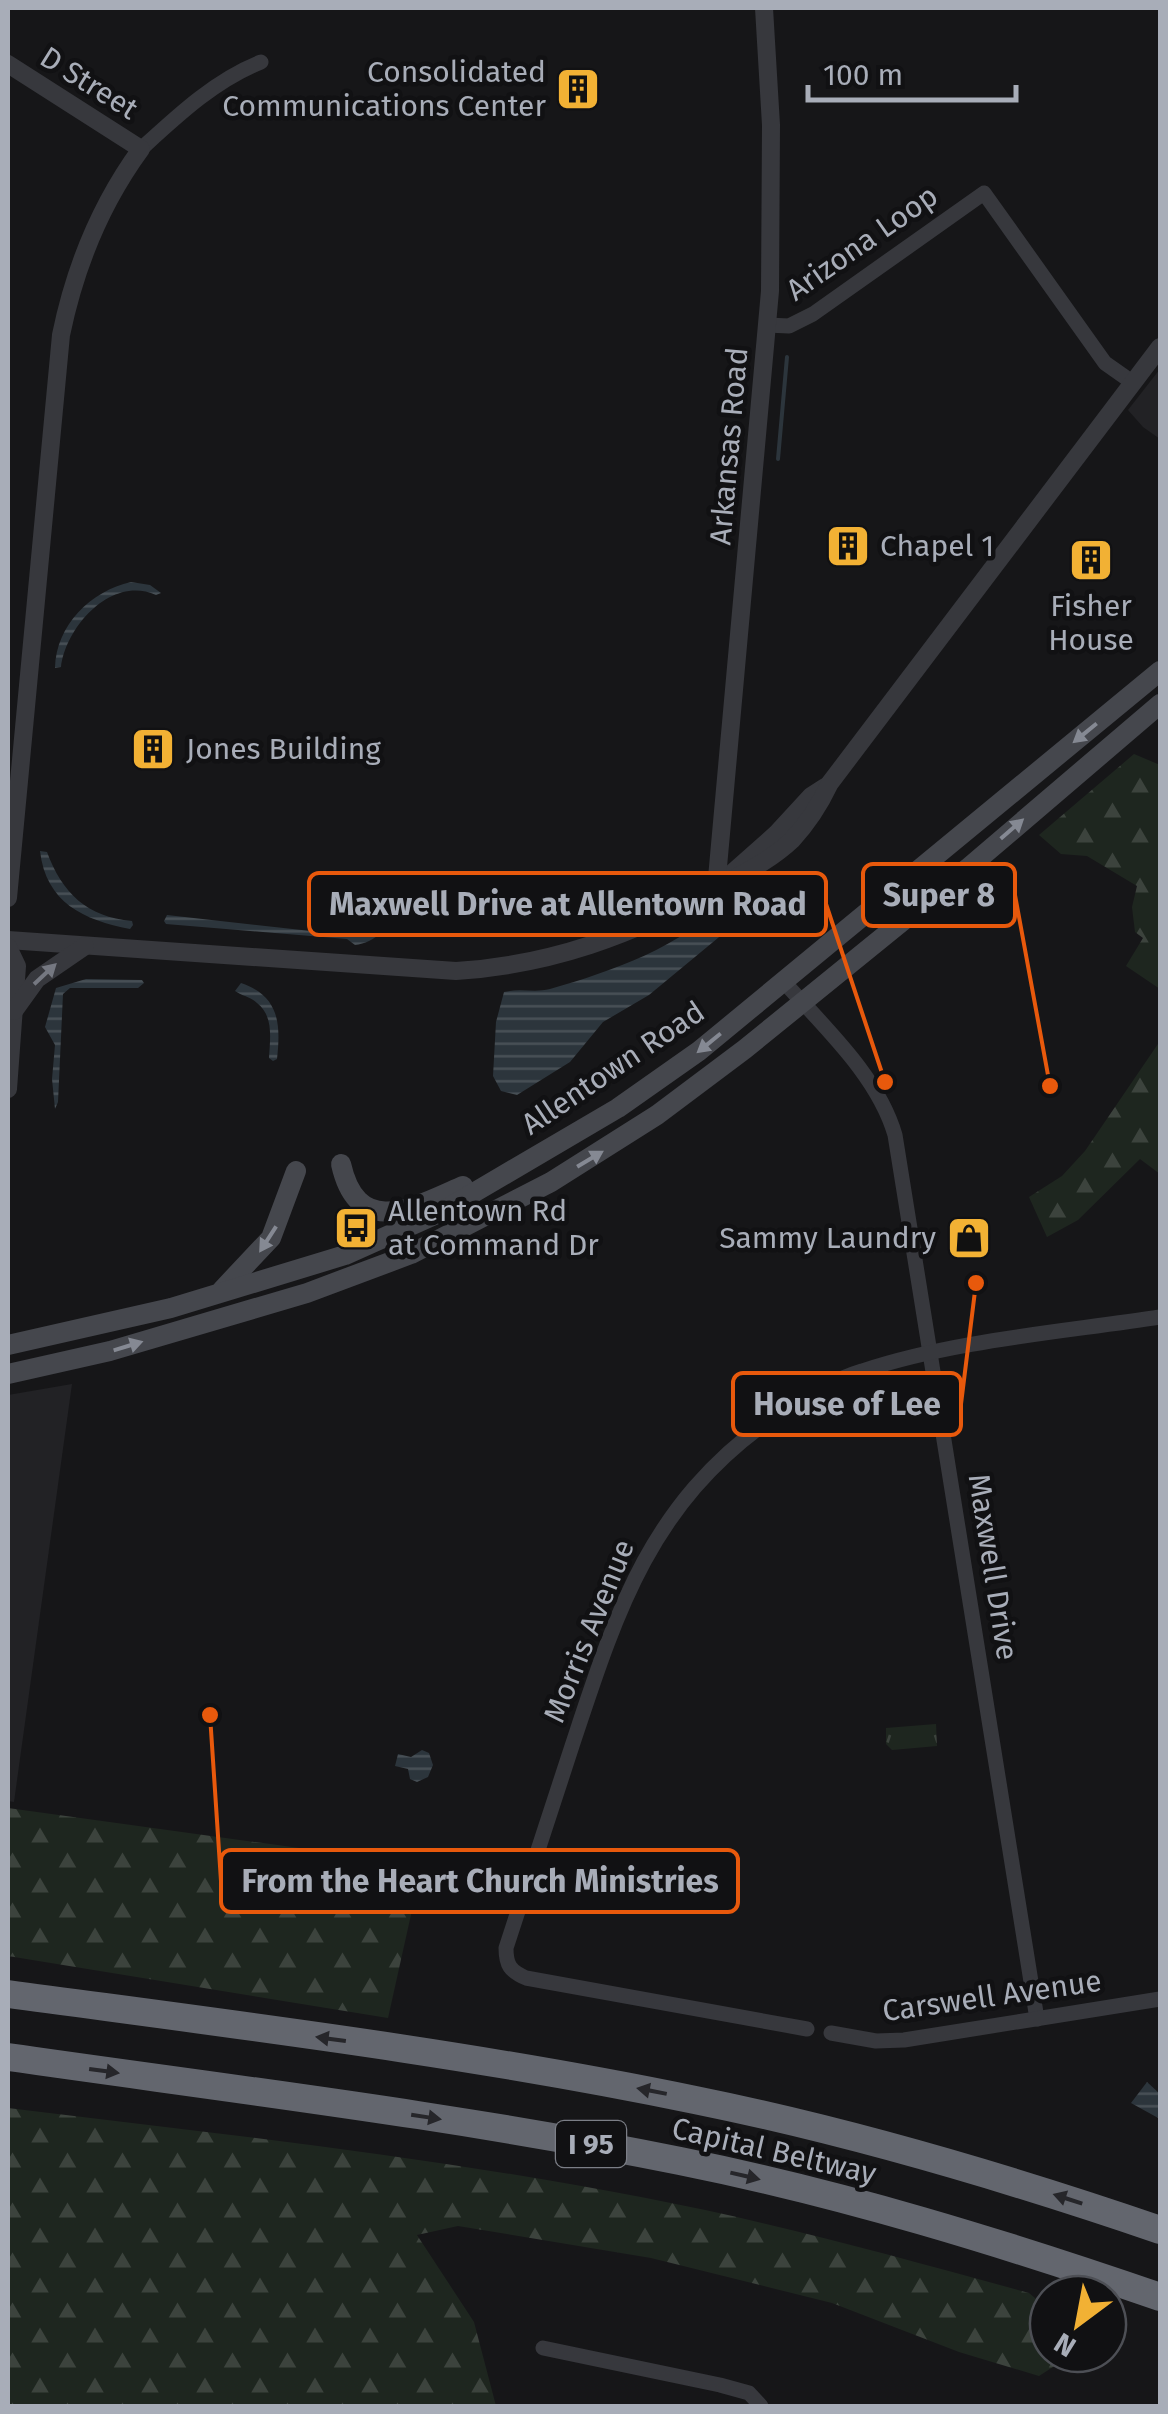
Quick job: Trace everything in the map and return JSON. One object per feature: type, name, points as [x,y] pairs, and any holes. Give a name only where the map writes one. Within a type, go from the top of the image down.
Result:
[{"type":"highway","name":"Capital Beltway","points":[[8,1994],[448,2056],[697,2100],[886,2145],[1160,2230]]},
{"type":"highway","name":"Capital Beltway","points":[[8,2057],[466,2123],[682,2161],[972,2234],[1160,2297]]},
{"type":"main road","name":"Allentown Road","points":[[8,1346],[127,1320],[345,1255],[441,1212],[539,1155],[699,1051],[1160,670]]},
{"type":"main road","name":"Allentown Road","points":[[8,1374],[110,1352],[307,1294],[476,1224],[613,1145],[803,1003],[1160,704]]},
{"type":"main road","points":[[341,1164],[345,1181],[364,1205],[392,1214],[539,1155]]},
{"type":"main road","points":[[218,1294],[271,1238],[296,1171]]},
{"type":"street","name":"Arkansas Road","points":[[716,889],[771,270],[764,8]]},
{"type":"street","points":[[8,898],[12,809],[61,335],[73,282],[90,238],[141,148],[184,110],[241,70],[261,62]]},
{"type":"street","name":"D Street","points":[[8,64],[141,148]]},
{"type":"street","name":"Arizona Loop","points":[[767,325],[789,326],[813,314],[984,193],[1105,363],[1132,382]]},
{"type":"street","points":[[8,1089],[17,966],[8,944],[456,972],[512,967],[585,949],[635,930],[716,889],[811,796],[830,783],[1160,347]]},
{"type":"street","points":[[14,1011],[37,980],[85,946]]},
{"type":"street","name":"Maxwell Drive","points":[[784,982],[859,1070],[891,1121],[899,1150],[1037,2019]]},
{"type":"street","name":"Morris Avenue","points":[[807,2029],[526,1978],[508,1967],[506,1948],[599,1666],[630,1589],[660,1532],[714,1466],[782,1411],[858,1372],[931,1352],[1160,1317]]},
{"type":"street","name":"Carswell Avenue","points":[[831,2033],[884,2042],[1160,1999]]},
{"type":"street","points":[[543,2348],[720,2385],[749,2393],[761,2406]]},
{"type":"shaded area","points":[[1160,369],[1160,439],[1128,410]]},
{"type":"shaded area","points":[[131,582],[150,585],[161,593],[123,592],[108,598],[82,621],[65,651],[61,667],[55,668],[62,638],[78,612],[102,593]]},
{"type":"shaded area","points":[[40,851],[47,852],[60,880],[78,900],[102,914],[132,921],[130,929],[97,920],[70,906],[50,884]]},
{"type":"shaded area","points":[[727,900],[736,914],[730,928],[649,995],[603,1022],[570,1062],[517,1095],[501,1091],[493,1076],[496,1022],[504,992],[550,989],[622,965],[689,931]]},
{"type":"shaded area","points":[[398,905],[401,910],[381,933],[355,945],[347,939],[164,921],[167,915],[365,937],[384,925]]},
{"type":"shaded area","points":[[86,979],[144,983],[138,988],[70,988],[63,994],[55,1109],[55,1045],[45,1027],[56,988]]},
{"type":"shaded area","points":[[241,983],[263,995],[275,1012],[278,1046],[277,1059],[273,1061],[269,1058],[270,1028],[266,1014],[255,1001],[235,991]]},
{"type":"shaded area","points":[[72,1384],[14,1802],[8,1801],[8,1395]]},
{"type":"shaded area","points":[[422,1750],[429,1753],[433,1765],[428,1777],[417,1782],[410,1779],[408,1769],[395,1766],[398,1754],[411,1757]]},
{"type":"shaded area","points":[[1147,2082],[1160,2094],[1160,2119],[1131,2103]]},
{"type":"green space","points":[[1134,754],[1160,765],[1160,989],[1126,966],[1143,938],[1135,932],[1132,907],[1137,886],[1087,856],[1061,854],[1039,835]]},
{"type":"green space","points":[[1160,1041],[1160,1174],[1140,1159],[1078,1220],[1047,1237],[1029,1197],[1062,1176],[1085,1151]]},
{"type":"green space","points":[[936,1724],[937,1746],[892,1750],[886,1744],[886,1728]]},
{"type":"green space","points":[[8,1808],[422,1865],[388,2018],[8,1956]]},
{"type":"green space","points":[[8,2108],[328,2147],[646,2198],[743,2218],[1028,2293],[1028,2373],[959,2352],[832,2303],[651,2258],[458,2226],[417,2235],[474,2322],[496,2406],[8,2406]]},
{"type":"waterway","points":[[778,459],[787,357]]},
{"type":"place","name":"Consolidated Communications Center","points":[[578,89]]},
{"type":"place","name":"Chapel 1","points":[[848,546]]},
{"type":"place","name":"Fisher House","points":[[1091,560]]},
{"type":"place","name":"Jones Building","points":[[153,749]]},
{"type":"place","name":"Maxwell Drive at Allentown Road","points":[[885,1082]]},
{"type":"place","name":"Super 8","points":[[1050,1086]]},
{"type":"place","name":"Allentown Rd at Command Dr","points":[[356,1228]]},
{"type":"place","name":"Sammy Laundry","points":[[969,1238]]},
{"type":"place","name":"House of Lee","points":[[976,1283]]},
{"type":"place","name":"From the Heart Church Ministries","points":[[210,1715]]}]
